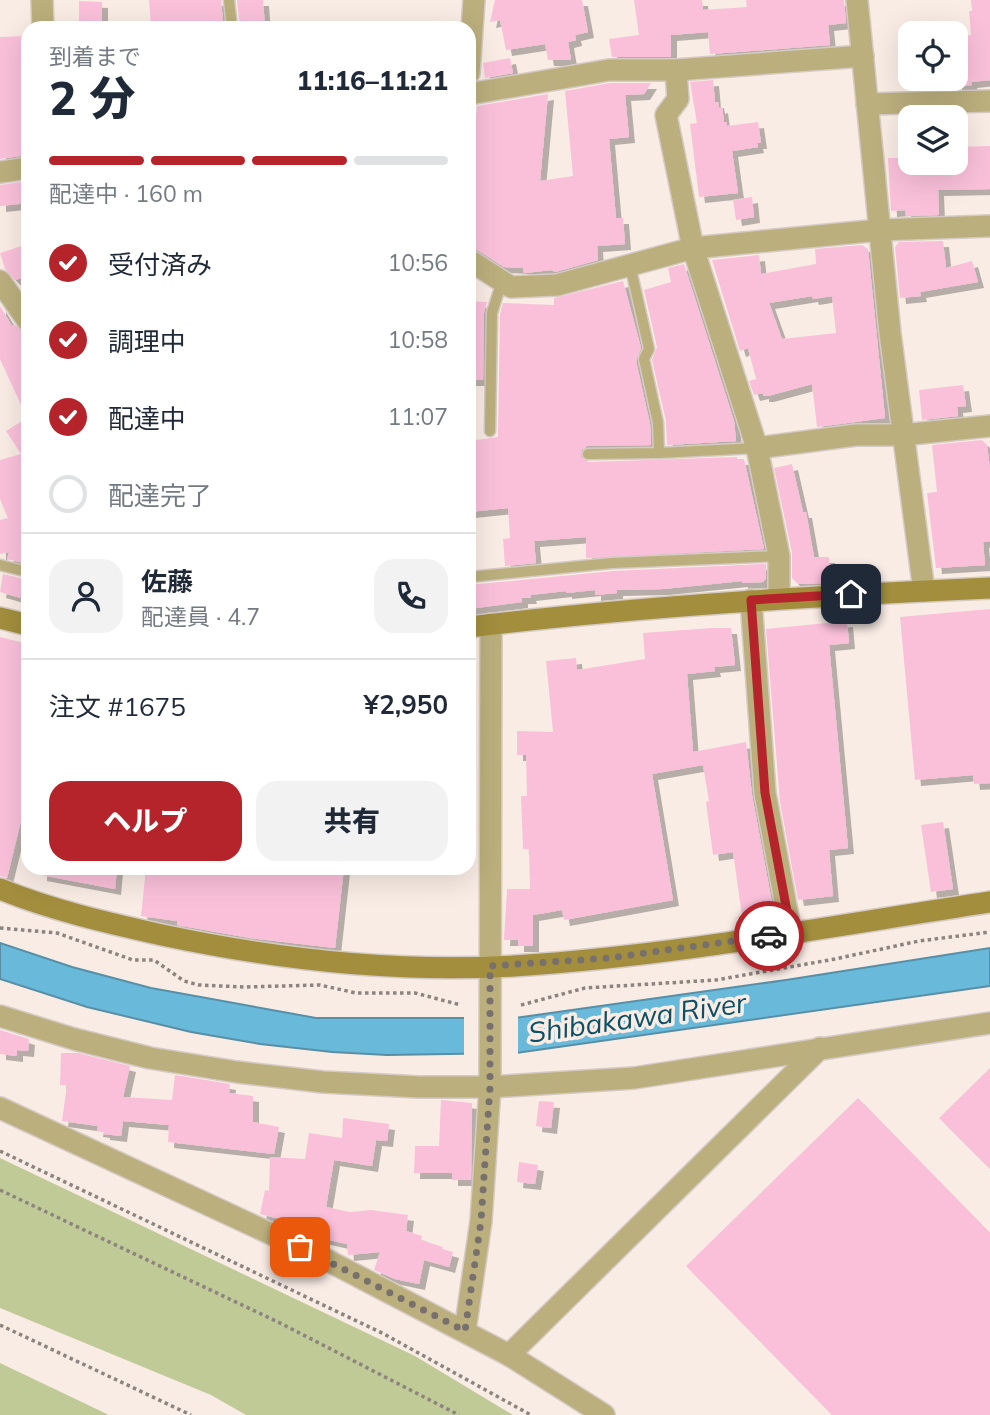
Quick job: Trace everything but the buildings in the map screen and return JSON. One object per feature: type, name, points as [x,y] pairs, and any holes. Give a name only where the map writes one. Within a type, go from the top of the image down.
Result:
[{"type":"street","points":[[42,0],[43,21]]},
{"type":"street","points":[[473,21],[474,0]]},
{"type":"street","points":[[857,0],[902,435],[924,591]]},
{"type":"street","points":[[476,93],[609,71],[676,71],[863,55]]},
{"type":"street","points":[[676,71],[678,99],[666,115],[692,248],[757,448],[779,556],[779,598]]},
{"type":"street","points":[[867,104],[990,101]]},
{"type":"street","points":[[0,172],[21,169]]},
{"type":"street","points":[[476,264],[511,287],[556,285],[692,248],[880,230],[990,226]]},
{"type":"street","points":[[0,281],[21,311]]},
{"type":"street","points":[[757,448],[856,435],[902,435],[990,426]]},
{"type":"street","points":[[476,626],[751,600],[990,588]]},
{"type":"street","points":[[751,600],[765,793],[791,933]]},
{"type":"street","points":[[0,618],[21,623]]},
{"type":"street","points":[[465,1331],[481,1221],[490,1080],[491,624]]},
{"type":"street","points":[[0,889],[74,913],[215,946],[341,962],[490,975],[990,902]]},
{"type":"street","points":[[0,1016],[149,1058],[237,1072],[337,1083],[419,1087],[490,1080],[634,1078],[990,1023]]},
{"type":"street","points":[[509,1355],[820,1048]]},
{"type":"street","points":[[0,1108],[323,1258],[509,1355],[604,1415]]},
{"type":"lane","points":[[229,0],[231,21]]},
{"type":"lane","points":[[630,265],[649,349],[644,359],[658,423],[659,453]]},
{"type":"lane","points":[[490,431],[492,313],[502,281]]},
{"type":"lane","points":[[588,454],[757,448]]},
{"type":"lane","points":[[476,576],[612,563],[779,556]]},
{"type":"lane","points":[[0,565],[21,570]]},
{"type":"path","points":[[0,928],[57,933],[133,960],[154,960],[184,981],[199,985],[320,985],[356,993],[415,993],[461,1005]]},
{"type":"path","points":[[521,1005],[585,988],[716,980],[919,941],[990,932]]},
{"type":"path","points":[[0,1151],[384,1334],[531,1415]]},
{"type":"path","points":[[0,1190],[282,1324],[459,1415]]},
{"type":"path","points":[[0,1325],[191,1415]]},
{"type":"green space","points":[[0,1158],[415,1356],[513,1415],[246,1415],[211,1395],[0,1308]]},
{"type":"green space","points":[[0,1363],[109,1415],[0,1415]]},
{"type":"water","name":"Shibakawa River","points":[[0,943],[72,967],[151,988],[316,1018],[515,1018],[990,948],[990,986],[516,1053],[387,1055],[260,1044],[191,1032],[87,1007],[0,979]]},
{"type":"pier","points":[[464,1014],[518,1014],[518,1057],[464,1057]]},
{"type":"way so far","points":[[300,1247],[465,1331],[481,1221],[490,1087],[490,966],[609,958],[769,936]]},
{"type":"route","points":[[769,936],[791,933],[765,793],[751,600],[851,594]]}]
